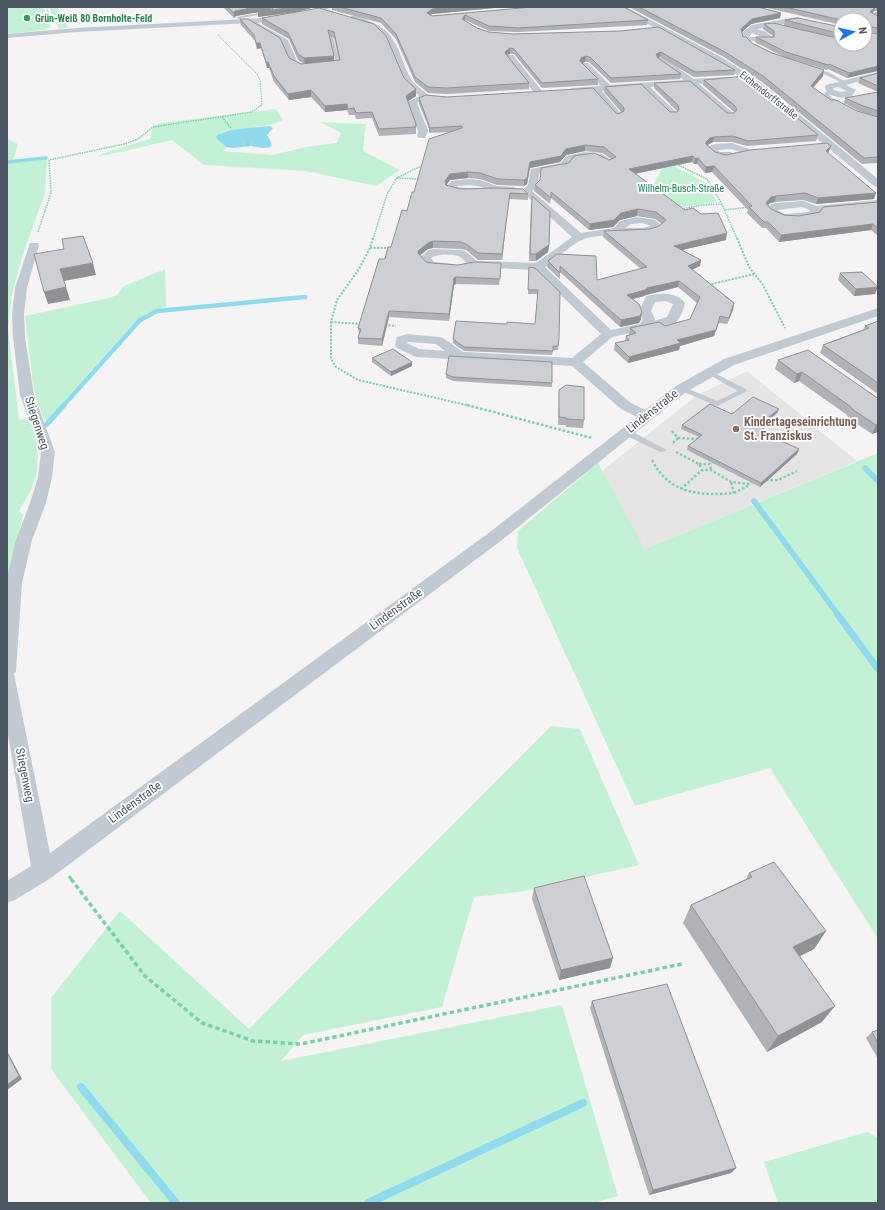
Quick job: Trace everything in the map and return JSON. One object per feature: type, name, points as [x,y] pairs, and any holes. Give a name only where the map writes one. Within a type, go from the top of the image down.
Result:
[{"type":"street","name":"Eichendorffstraße","points":[[621,7],[720,60],[745,78],[758,85],[878,184]]},
{"type":"street","points":[[7,36],[58,31],[248,22],[298,16],[320,10],[332,10]]},
{"type":"street","points":[[752,30],[763,34],[769,39],[748,41],[745,35],[755,27],[800,20],[776,14]]},
{"type":"street","points":[[878,14],[874,16],[878,18]]},
{"type":"street","points":[[348,17],[377,26],[384,31],[391,40],[410,84],[429,96],[412,102],[423,131],[422,136]]},
{"type":"street","points":[[248,22],[285,42],[294,62],[305,67]]},
{"type":"street","points":[[645,30],[659,28]]},
{"type":"street","points":[[510,57],[539,93]]},
{"type":"street","points":[[661,60],[694,82],[730,116]]},
{"type":"street","points":[[585,65],[608,88]]},
{"type":"street","points":[[841,83],[852,90],[848,95],[840,95],[830,92],[830,87],[841,83],[878,75]]},
{"type":"street","points":[[562,91],[745,78]]},
{"type":"street","points":[[644,86],[673,114]]},
{"type":"street","points":[[595,89],[618,115]]},
{"type":"street","points":[[813,146],[828,144]]},
{"type":"street","points":[[565,165],[568,158],[594,154],[600,155],[609,162],[595,164]]},
{"type":"street","points":[[526,191],[533,186],[534,171],[565,165],[581,167]]},
{"type":"street","points":[[495,189],[526,191],[579,237]]},
{"type":"street","points":[[773,208],[775,206],[803,204],[815,209],[878,203]]},
{"type":"street","points":[[474,264],[538,267],[579,237],[617,231]]},
{"type":"street","name":"Stiegenweg","points":[[7,671],[14,583],[24,540],[38,503],[45,476],[48,452],[27,394],[19,337],[18,314],[21,288],[34,245]]},
{"type":"street","points":[[538,267],[608,334]]},
{"type":"street","name":"Lindenstraße","points":[[7,893],[50,865],[496,536],[681,389],[729,362],[798,343],[878,312]]},
{"type":"street","points":[[575,362],[608,334],[644,326]]},
{"type":"street","points":[[459,355],[575,362],[626,406],[646,416]]},
{"type":"street","name":"Stiegenweg","points":[[7,678],[50,865]]},
{"type":"lane","points":[[248,22],[238,18],[271,12]]},
{"type":"lane","points":[[769,24],[783,28]]},
{"type":"lane","points":[[323,65],[338,64],[331,38]]},
{"type":"lane","points":[[809,68],[826,73],[841,83]]},
{"type":"lane","points":[[830,92],[826,94],[830,99],[851,110]]},
{"type":"lane","points":[[681,389],[717,404],[742,392],[710,373]]},
{"type":"lane","points":[[626,432],[665,449]]},
{"type":"path","points":[[34,245],[51,193],[49,160],[124,144],[138,139],[153,127],[252,112],[258,110],[262,105],[260,80],[251,66],[206,24]]},
{"type":"path","points":[[222,117],[231,128]]},
{"type":"path","points":[[672,162],[706,179],[710,183],[725,210],[749,267],[764,285],[786,329],[798,343]]},
{"type":"path","points":[[421,179],[397,178],[428,163]]},
{"type":"path","points":[[676,210],[702,205],[722,204]]},
{"type":"path","points":[[725,210],[763,206],[773,208]]},
{"type":"path","points":[[370,248],[392,249]]},
{"type":"path","points":[[702,286],[754,274]]},
{"type":"path","points":[[331,322],[368,324]]},
{"type":"path","points":[[383,325],[398,326]]},
{"type":"path","points":[[672,431],[678,438]]},
{"type":"path","points":[[703,439],[678,438],[665,449],[656,453],[651,460],[657,472],[668,482],[681,489],[697,494],[716,496],[734,493],[750,484],[758,477]]},
{"type":"path","points":[[665,449],[699,464],[710,464],[711,470]]},
{"type":"path","points":[[699,464],[702,470]]},
{"type":"path","points":[[681,489],[702,470],[711,470],[731,482],[750,484]]},
{"type":"path","points":[[764,479],[771,481],[784,478],[797,471]]},
{"type":"path","points":[[731,482],[734,493]]},
{"type":"path","points":[[50,865],[146,976],[202,1023],[253,1042],[301,1044],[682,964]]},
{"type":"shaded area","name":"Kindertageseinrichtung St. Franziskus","points":[[747,371],[857,461],[645,549],[602,471],[696,396]]},
{"type":"green space","name":"Grün-Weiß 80 Bornholte-Feld","points":[[7,7],[43,7],[51,27],[43,30],[7,34]]},
{"type":"green space","points":[[49,7],[57,7],[68,28],[59,29]]},
{"type":"green space","points":[[276,109],[283,120],[260,127],[237,129],[222,133],[220,141],[226,147],[223,151],[273,155],[306,147],[337,143],[341,133],[320,122],[366,124],[363,151],[400,170],[376,186],[306,171],[204,165],[172,140],[98,157],[101,154],[150,139],[153,126],[161,123]]},
{"type":"green space","points":[[7,139],[18,144],[13,160],[7,161]]},
{"type":"green space","points":[[47,159],[45,193],[22,257],[12,294],[8,329],[19,420],[28,419],[38,446],[37,474],[31,490],[19,511],[23,515],[7,583],[7,163]]},
{"type":"green space","name":"Wilhelm-Busch-Straße","points":[[666,162],[706,183],[717,202],[680,207],[652,187]]},
{"type":"green space","points":[[165,269],[166,307],[147,313],[137,320],[45,422],[34,391],[25,316],[109,298],[117,295],[124,286]]},
{"type":"green space","points":[[878,453],[878,939],[770,768],[635,806],[517,548],[518,531],[598,463],[645,549]]},
{"type":"green space","points":[[551,726],[580,729],[639,865],[519,892],[474,897],[442,1007],[303,1035],[281,1061],[562,1005],[618,1196],[593,1203],[151,1203],[51,1069],[51,998],[120,911],[249,1029]]},
{"type":"green space","points":[[867,1132],[878,1138],[878,1203],[778,1203],[764,1162]]},
{"type":"water","points":[[269,126],[273,128],[267,135],[271,142],[271,147],[226,147],[216,138],[217,135],[231,130]]},
{"type":"building","points":[[227,7],[257,7],[235,11],[234,13]]},
{"type":"building","points":[[272,7],[293,7],[272,10]]},
{"type":"building","points":[[340,7],[451,7],[432,9],[427,13],[432,16],[532,7],[624,7],[648,20],[519,28],[489,26],[465,15],[462,19],[477,28],[489,32],[513,34],[620,31],[659,27],[735,70],[695,72],[661,52],[656,54],[658,58],[681,74],[611,78],[590,57],[586,56],[581,58],[580,61],[598,79],[542,83],[514,49],[510,48],[505,53],[529,83],[447,88],[428,87],[415,77],[396,34],[381,18]]},
{"type":"building","points":[[639,7],[758,7],[781,13],[752,19],[741,29],[743,37],[746,37],[752,43],[772,53],[824,70],[811,86],[831,100],[836,100],[857,111],[878,117],[878,157],[864,158],[763,76],[725,52]]},
{"type":"building","points":[[785,7],[875,7],[870,12],[833,12],[833,18]]},
{"type":"building","points":[[319,8],[374,24],[386,36],[404,78],[416,89],[406,96],[416,127],[379,129],[372,112],[356,113],[354,108],[348,109],[347,104],[325,106],[311,90],[288,94],[274,76],[268,62],[266,62],[260,43],[256,43],[254,35],[240,19],[248,19],[280,38],[289,58],[301,64],[340,60],[334,32],[328,30],[334,56],[304,58],[298,54],[288,33],[262,18]]},
{"type":"building","points":[[873,14],[878,16],[878,28],[873,27]]},
{"type":"building","points":[[798,18],[833,25],[833,32],[785,20]]},
{"type":"building","points":[[773,23],[833,37],[833,52],[873,52],[873,33],[878,34],[878,66],[849,73],[829,64],[828,65],[786,52],[756,37],[774,37],[774,31],[764,24]]},
{"type":"building","points":[[878,73],[878,86],[860,78]]},
{"type":"building","points":[[746,76],[818,135],[748,141],[733,136],[714,137],[710,138],[706,144],[715,152],[726,155],[750,150],[827,143],[831,146],[826,151],[876,193],[818,198],[805,193],[771,197],[766,203],[771,209],[784,215],[799,216],[820,212],[823,207],[878,202],[878,228],[873,224],[781,235],[768,222],[764,222],[749,207],[752,206],[714,166],[706,167],[698,158],[695,159],[693,156],[629,169],[685,210],[693,208],[701,214],[718,213],[727,233],[674,246],[701,260],[688,266],[734,303],[729,318],[720,316],[716,330],[677,340],[681,343],[629,357],[615,343],[629,340],[626,336],[636,333],[630,328],[659,322],[665,326],[690,319],[700,297],[679,281],[647,288],[645,290],[627,295],[639,304],[642,312],[640,316],[621,320],[560,266],[560,273],[548,261],[557,254],[596,256],[597,280],[647,267],[604,231],[650,229],[659,226],[666,220],[656,212],[638,209],[621,213],[614,220],[590,224],[551,192],[551,198],[535,185],[540,180],[541,168],[569,163],[574,156],[594,153],[609,160],[616,157],[604,147],[585,145],[566,149],[561,156],[530,162],[527,178],[524,180],[498,179],[480,173],[468,172],[450,174],[445,181],[446,185],[460,189],[523,189],[528,194],[510,193],[502,254],[478,253],[461,242],[433,241],[418,251],[418,253],[426,262],[431,263],[458,265],[474,262],[501,263],[500,279],[456,277],[454,278],[449,314],[389,311],[382,339],[358,338],[361,329],[358,328],[379,259],[385,259],[388,247],[391,247],[402,210],[407,211],[429,139],[462,128],[462,126],[429,128],[419,98],[426,95],[447,97],[593,88],[618,114],[624,111],[624,108],[605,87],[641,84],[670,112],[677,112],[679,109],[678,105],[654,83],[690,81],[727,113],[734,113],[737,110],[735,106],[704,80]]},
{"type":"building","points":[[878,92],[878,111],[845,98]]},
{"type":"building","points":[[532,196],[550,212],[549,245],[536,254],[530,254]]},
{"type":"building","points":[[83,236],[93,263],[60,269],[66,287],[44,292],[34,254],[64,249],[62,239]]},
{"type":"building","points":[[529,267],[535,268],[560,292],[559,339],[558,346],[553,346],[553,351],[464,347],[453,339],[456,321],[535,324],[538,290],[528,290]]},
{"type":"building","points":[[862,272],[878,287],[856,289],[840,273]]},
{"type":"building","points":[[878,321],[878,383],[823,345],[869,328],[865,326]]},
{"type":"building","points":[[393,349],[412,362],[391,372],[372,358]]},
{"type":"building","points":[[808,350],[878,398],[878,424],[876,425],[852,409],[802,372],[797,374],[778,360]]},
{"type":"building","points":[[449,356],[552,362],[552,383],[453,377],[446,374]]},
{"type":"building","points":[[566,385],[584,387],[584,420],[559,417],[559,390]]},
{"type":"building","points":[[753,397],[779,409],[759,425],[764,428],[760,431],[799,449],[761,483],[688,446],[702,435],[682,425],[710,404],[732,414]]},
{"type":"building","points":[[774,862],[826,931],[793,947],[835,1006],[778,1036],[691,905],[752,877],[749,873]]},
{"type":"building","points":[[584,876],[613,958],[561,970],[534,888]]},
{"type":"building","points":[[667,984],[736,1168],[653,1190],[592,1001]]},
{"type":"building","points":[[878,1030],[878,1043],[872,1032]]},
{"type":"building","points":[[7,1052],[19,1076],[7,1085]]},
{"type":"waterway","points":[[7,162],[46,158]]},
{"type":"waterway","points":[[63,406],[140,320],[157,311],[305,297]]},
{"type":"waterway","points":[[47,424],[64,405]]},
{"type":"waterway","points":[[865,468],[878,481]]},
{"type":"waterway","points":[[754,501],[839,616]]},
{"type":"waterway","points":[[838,615],[878,669]]},
{"type":"waterway","points":[[81,1087],[176,1203]]},
{"type":"waterway","points":[[368,1203],[583,1103]]},
{"type":"place","name":"Grün-Weiß 80 Bornholte-Feld","points":[[27,18]]},
{"type":"place","name":"Kindertageseinrichtung St. Franziskus","points":[[736,429]]}]
